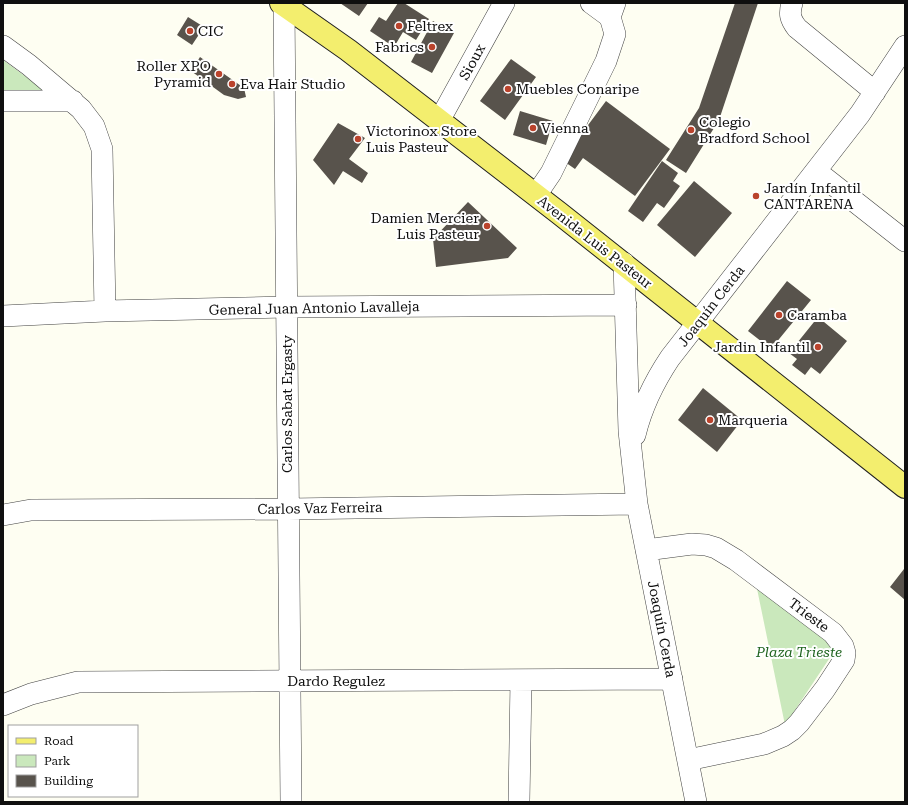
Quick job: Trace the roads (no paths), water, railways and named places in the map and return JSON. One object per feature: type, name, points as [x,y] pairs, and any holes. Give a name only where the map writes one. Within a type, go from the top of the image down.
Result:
[{"type":"main road","name":"Avenida Luis Pasteur","points":[[282,4],[348,50],[624,263],[905,486]]},
{"type":"street","name":"Sioux","points":[[439,121],[504,3]]},
{"type":"street","points":[[536,195],[551,173],[606,61],[615,34],[613,10],[591,3]]},
{"type":"street","points":[[792,3],[790,10],[791,20],[797,28],[875,92]]},
{"type":"street","name":"Carlos Sabat Ergasty","points":[[282,4],[291,802]]},
{"type":"street","points":[[3,46],[73,101],[94,126],[102,149],[106,311]]},
{"type":"street","name":"Joaquín Cerda","points":[[632,455],[642,411],[655,382],[681,343],[860,114],[905,46]]},
{"type":"street","points":[[3,101],[73,101]]},
{"type":"street","points":[[816,171],[905,241]]},
{"type":"street","name":"Joaquín Cerda","points":[[624,263],[629,419],[637,504],[696,802]]},
{"type":"street","name":"General Juan Antonio Lavalleja","points":[[3,316],[106,311],[286,307],[626,305]]},
{"type":"street","name":"Carlos Vaz Ferreira","points":[[3,515],[31,510],[288,509],[637,504]]},
{"type":"street","name":"Trieste","points":[[646,550],[692,544],[706,545],[727,553],[833,633],[844,646],[844,660],[841,666],[800,722],[783,736],[764,744],[688,760]]},
{"type":"street","points":[[519,802],[521,680]]},
{"type":"street","name":"Dardo Regulez","points":[[3,705],[31,694],[78,682],[672,680]]},
{"type":"place","name":"Feltrex","points":[[399,26]]},
{"type":"place","name":"CIC","points":[[190,31]]},
{"type":"place","name":"Fabrics","points":[[432,47]]},
{"type":"place","name":"Roller XPO Pyramid","points":[[219,74]]},
{"type":"place","name":"Eva Hair Studio","points":[[232,84]]},
{"type":"place","name":"Muebles Conaripe","points":[[508,89]]},
{"type":"place","name":"Vienna","points":[[533,128]]},
{"type":"place","name":"Colegio Bradford School","points":[[691,130]]},
{"type":"place","name":"Victorinox Store Luis Pasteur","points":[[358,139]]},
{"type":"place","name":"Jardín Infantil CANTARENA","points":[[756,196]]},
{"type":"place","name":"Damien Mercier Luis Pasteur","points":[[487,226]]},
{"type":"place","name":"Caramba","points":[[779,315]]},
{"type":"place","name":"Jardin Infantil","points":[[818,347]]},
{"type":"place","name":"Marqueria","points":[[710,420]]},
{"type":"park label","name":"Plaza Trieste","points":[[799,652]]}]
